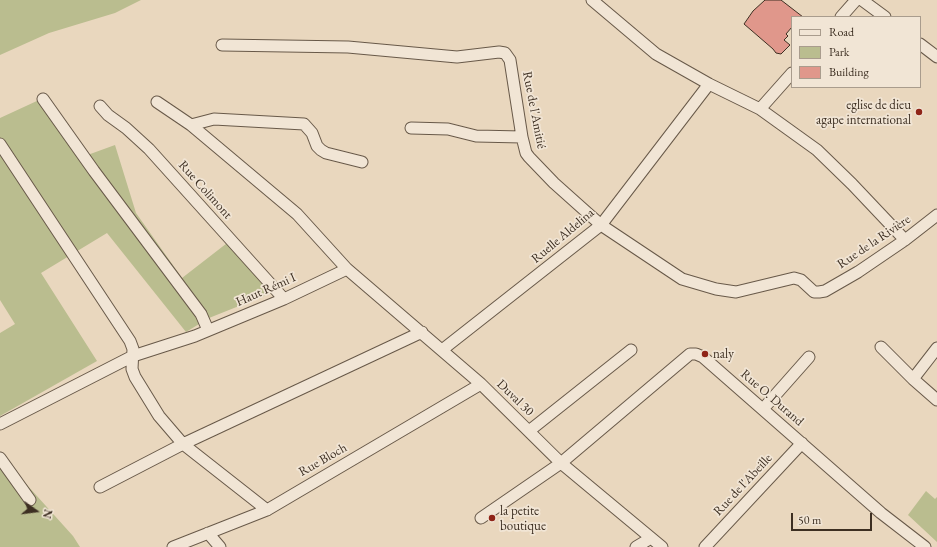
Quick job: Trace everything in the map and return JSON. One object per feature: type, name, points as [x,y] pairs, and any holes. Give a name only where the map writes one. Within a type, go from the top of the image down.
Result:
[{"type":"street","points":[[592,0],[656,54],[709,84],[760,109],[817,150],[852,184],[905,240]]},
{"type":"street","points":[[842,16],[856,0]]},
{"type":"street","points":[[862,0],[884,16]]},
{"type":"street","name":"Rue de l'Amitié","points":[[222,45],[348,47],[457,57],[499,52],[505,53],[510,60],[522,137],[526,153],[554,183],[601,225],[682,279],[716,289],[736,292],[794,278],[800,280],[814,292],[825,291]]},
{"type":"street","points":[[921,45],[937,56]]},
{"type":"street","points":[[760,109],[791,74]]},
{"type":"street","name":"Ruelle Aldelina","points":[[442,350],[601,225],[709,84]]},
{"type":"street","points":[[43,99],[94,171],[201,314],[208,330]]},
{"type":"street","name":"Duval 30","points":[[157,102],[191,125],[296,214],[347,269],[481,384],[561,463],[662,547]]},
{"type":"street","name":"Rue Colimont","points":[[100,106],[108,115],[126,128],[149,149],[284,299]]},
{"type":"street","points":[[191,125],[214,119],[304,124],[312,133],[317,146],[326,153],[362,162]]},
{"type":"street","points":[[411,128],[448,129],[476,136],[522,137]]},
{"type":"street","points":[[0,144],[130,341],[133,349],[132,369],[135,377],[158,416],[183,444],[267,510]]},
{"type":"street","name":"Rue de la Rivière","points":[[825,291],[858,272],[905,240],[937,214]]},
{"type":"street","name":"Haut Rémi I","points":[[0,424],[133,356],[195,336],[284,299],[347,269]]},
{"type":"street","points":[[100,487],[183,444],[422,332]]},
{"type":"street","points":[[881,347],[913,379],[937,400]]},
{"type":"street","points":[[913,379],[937,348]]},
{"type":"street","points":[[529,431],[631,350]]},
{"type":"street","name":"Rue O. Durand","points":[[561,463],[690,354],[696,354],[703,357],[881,513],[925,547]]},
{"type":"street","points":[[763,409],[809,357]]},
{"type":"street","name":"Rue Bloch","points":[[173,547],[267,510],[481,384]]},
{"type":"street","name":"Rue de l'Abeille","points":[[705,547],[802,443]]},
{"type":"street","points":[[0,458],[30,500]]},
{"type":"street","points":[[481,518],[561,463]]},
{"type":"street","points":[[208,533],[220,547]]},
{"type":"street","points":[[636,547],[651,538]]},
{"type":"green space","points":[[0,0],[141,0],[115,13],[49,33],[0,55]]},
{"type":"green space","points":[[39,100],[82,157],[115,145],[136,213],[182,278],[231,240],[274,292],[209,318],[186,332],[107,233],[41,273],[97,361],[0,416],[0,333],[15,324],[0,300],[0,118]]},
{"type":"green space","points":[[0,455],[73,536],[80,547],[0,547]]},
{"type":"green space","points":[[926,491],[935,499],[937,497],[937,542],[908,515]]},
{"type":"building","points":[[765,0],[781,0],[802,16],[791,16],[791,28],[786,34],[788,36],[784,40],[790,45],[781,54],[776,53],[744,24],[753,11]]},
{"type":"place","name":"eglise de dieu agape international","points":[[919,112]]},
{"type":"place","name":"naly","points":[[705,354]]},
{"type":"place","name":"la petite boutique","points":[[492,518]]}]
